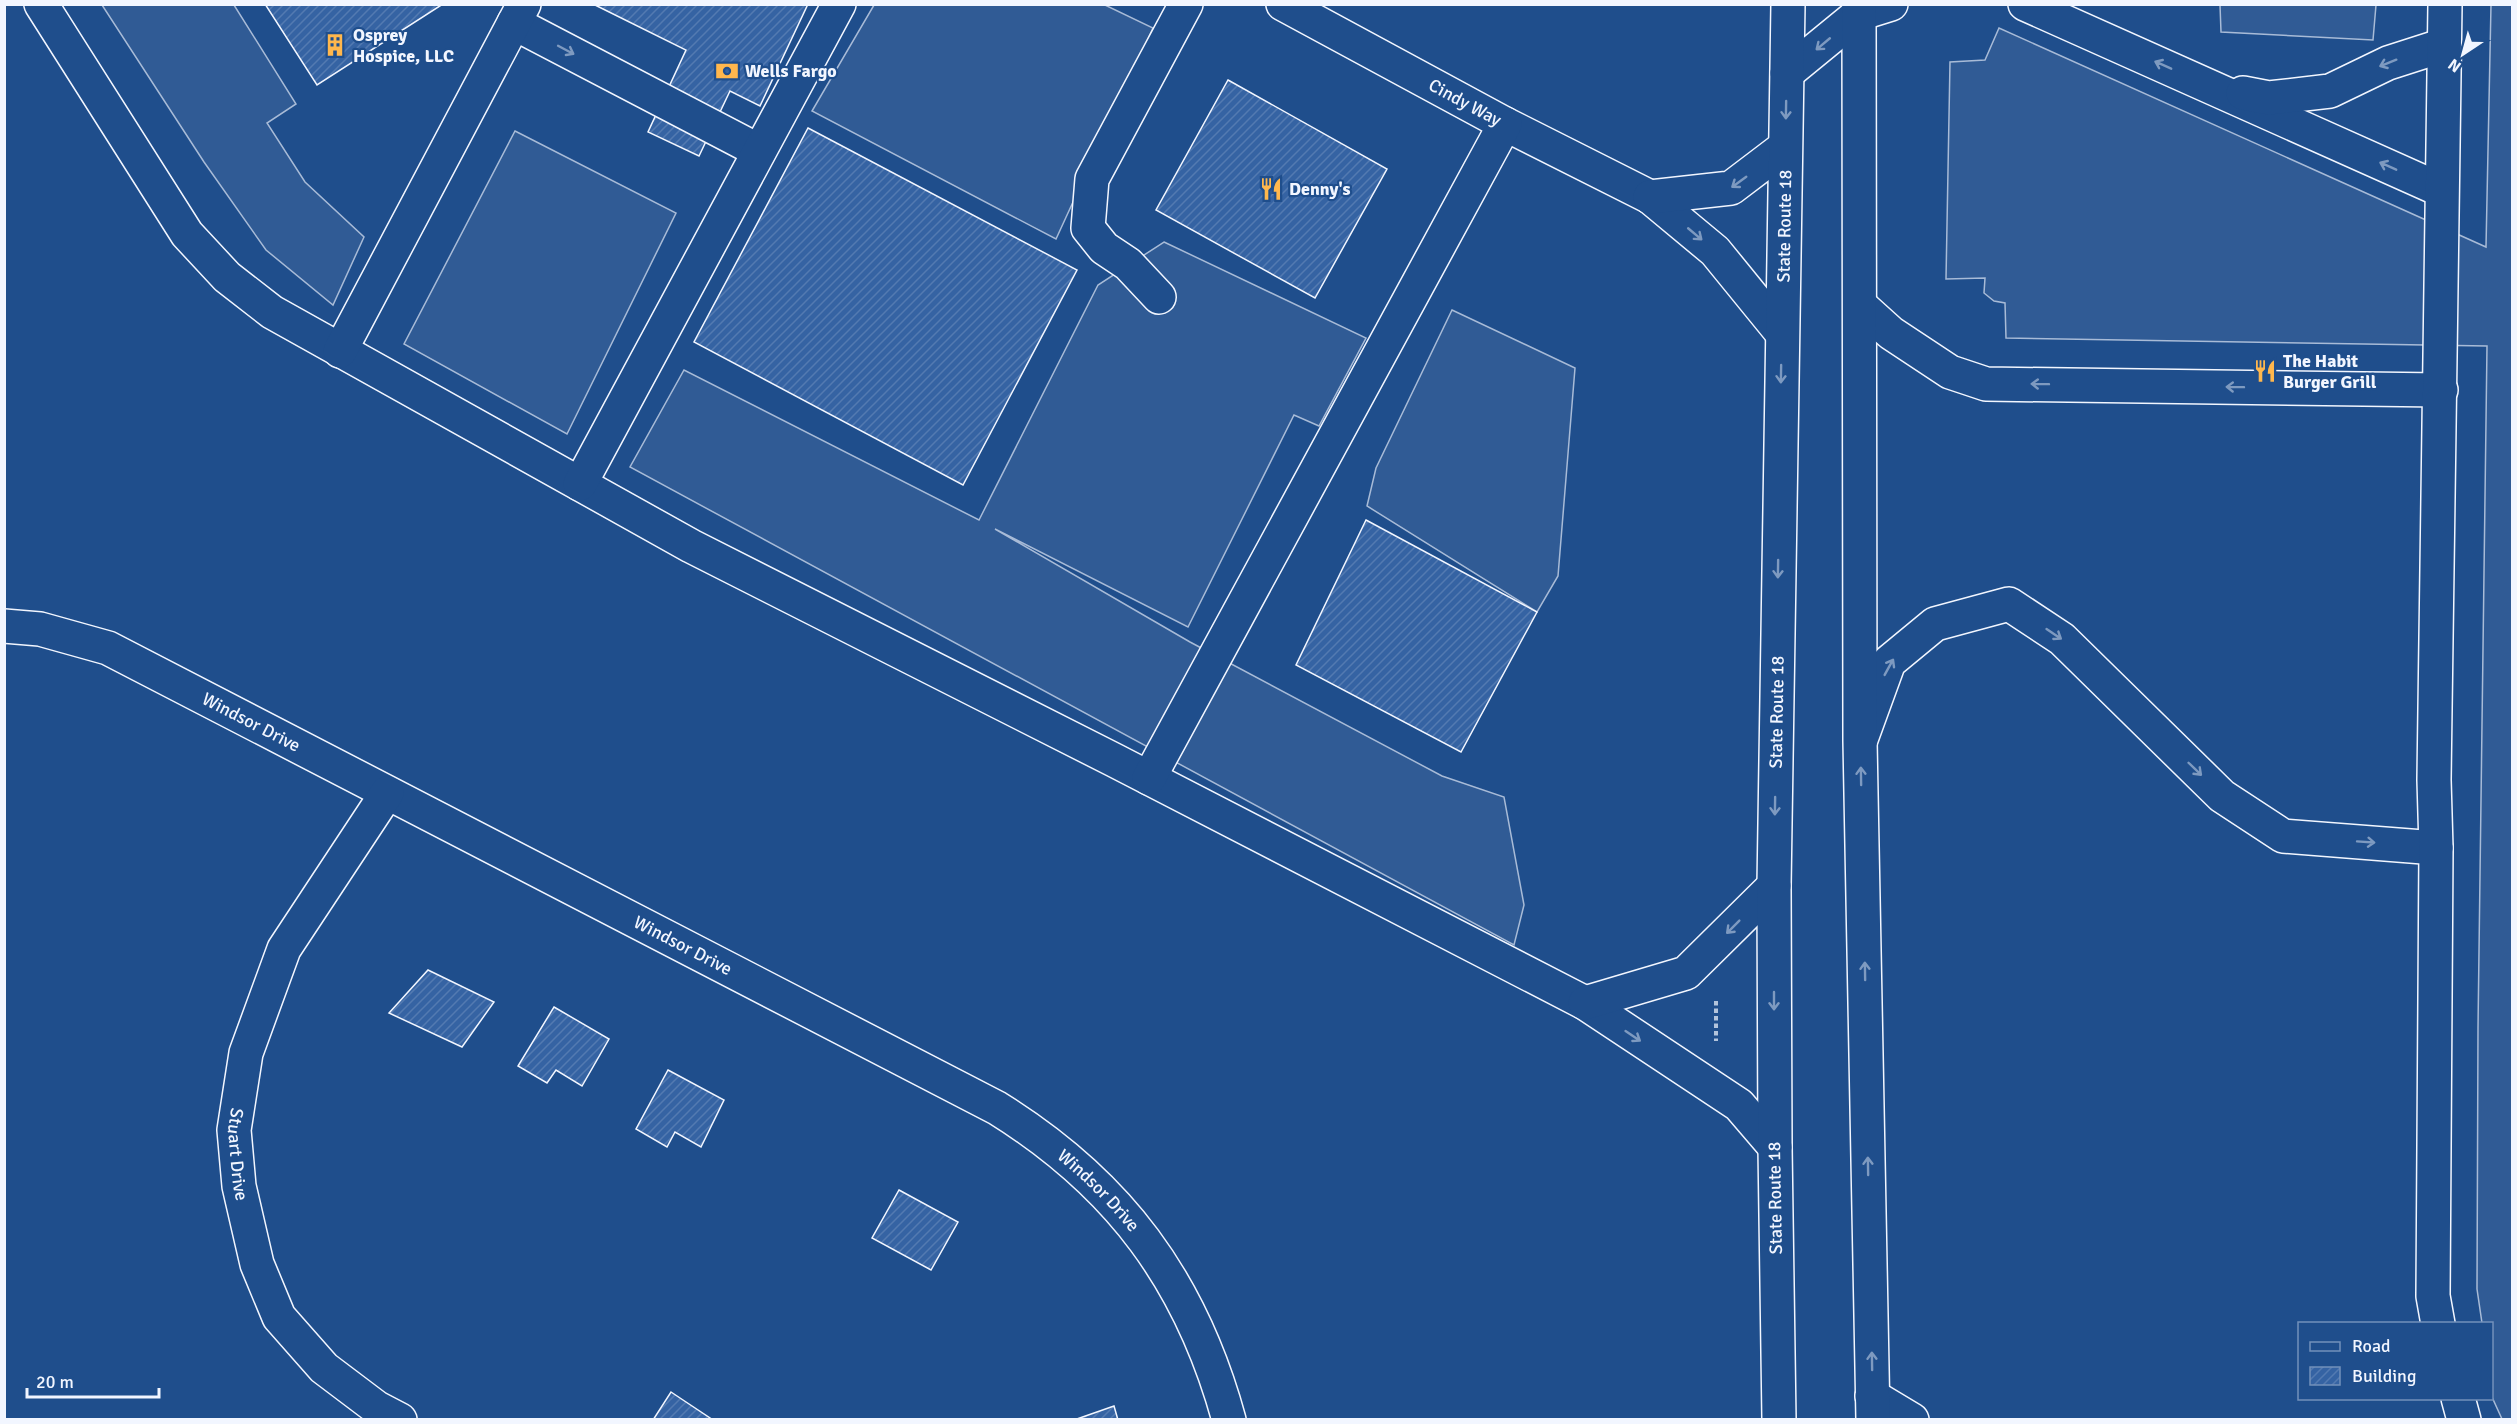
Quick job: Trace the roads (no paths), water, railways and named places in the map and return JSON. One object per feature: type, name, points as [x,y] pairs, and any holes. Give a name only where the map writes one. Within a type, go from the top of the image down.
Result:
[{"type":"main road","points":[[41,4],[188,234],[227,277],[272,312],[691,546],[1149,778],[1585,1003],[1739,1105],[1774,1147]]},
{"type":"main road","points":[[580,484],[839,4]]},
{"type":"main road","points":[[1159,297],[1128,264],[1104,248],[1088,228],[1092,179],[1186,4]]},
{"type":"main road","name":"Cindy Way","points":[[1283,4],[1505,124],[1650,197],[1715,251],[1782,332]]},
{"type":"main road","name":"State Route 18","points":[[1779,1419],[1774,1147],[1774,886],[1788,4]]},
{"type":"main road","points":[[1787,73],[1859,9],[1891,4]]},
{"type":"main road","points":[[2025,4],[2441,190]]},
{"type":"main road","points":[[2438,1322],[2433,1296],[2436,848],[2434,780],[2445,4]]},
{"type":"main road","points":[[1859,9],[1860,741],[1873,1408],[1912,1419]]},
{"type":"main road","points":[[340,351],[519,14],[759,151]]},
{"type":"main road","points":[[2216,89],[2269,98],[2330,91],[2388,63],[2444,45]]},
{"type":"main road","points":[[1149,778],[1505,124]]},
{"type":"main road","points":[[1650,197],[1731,188],[1785,147]]},
{"type":"main road","points":[[1860,305],[1891,333],[1924,356],[1950,372],[1986,384],[2440,390]]},
{"type":"main road","points":[[1860,741],[1889,662],[1935,624],[2009,604],[2062,639],[2222,796],[2283,836],[2436,848]]},
{"type":"main road","name":"Windsor Drive","points":[[4,626],[40,629],[108,648],[997,1108],[1031,1130],[1072,1161],[1109,1196],[1142,1235],[1171,1277],[1195,1322],[1215,1370],[1229,1419]]},
{"type":"main road","name":"Stuart Drive","points":[[387,793],[284,949],[246,1053],[234,1130],[238,1186],[254,1253],[279,1317],[324,1368],[378,1407],[400,1419]]},
{"type":"main road","points":[[1585,1003],[1686,973],[1774,886]]},
{"type":"main road","points":[[2459,1400],[2464,1419]]},
{"type":"place","name":"Osprey Hospice, LLC","points":[[335,45]]},
{"type":"place","name":"Wells Fargo","points":[[727,71]]},
{"type":"place","name":"Denny's","points":[[1271,189]]},
{"type":"place","name":"The Habit Burger Grill","points":[[2265,371]]}]
